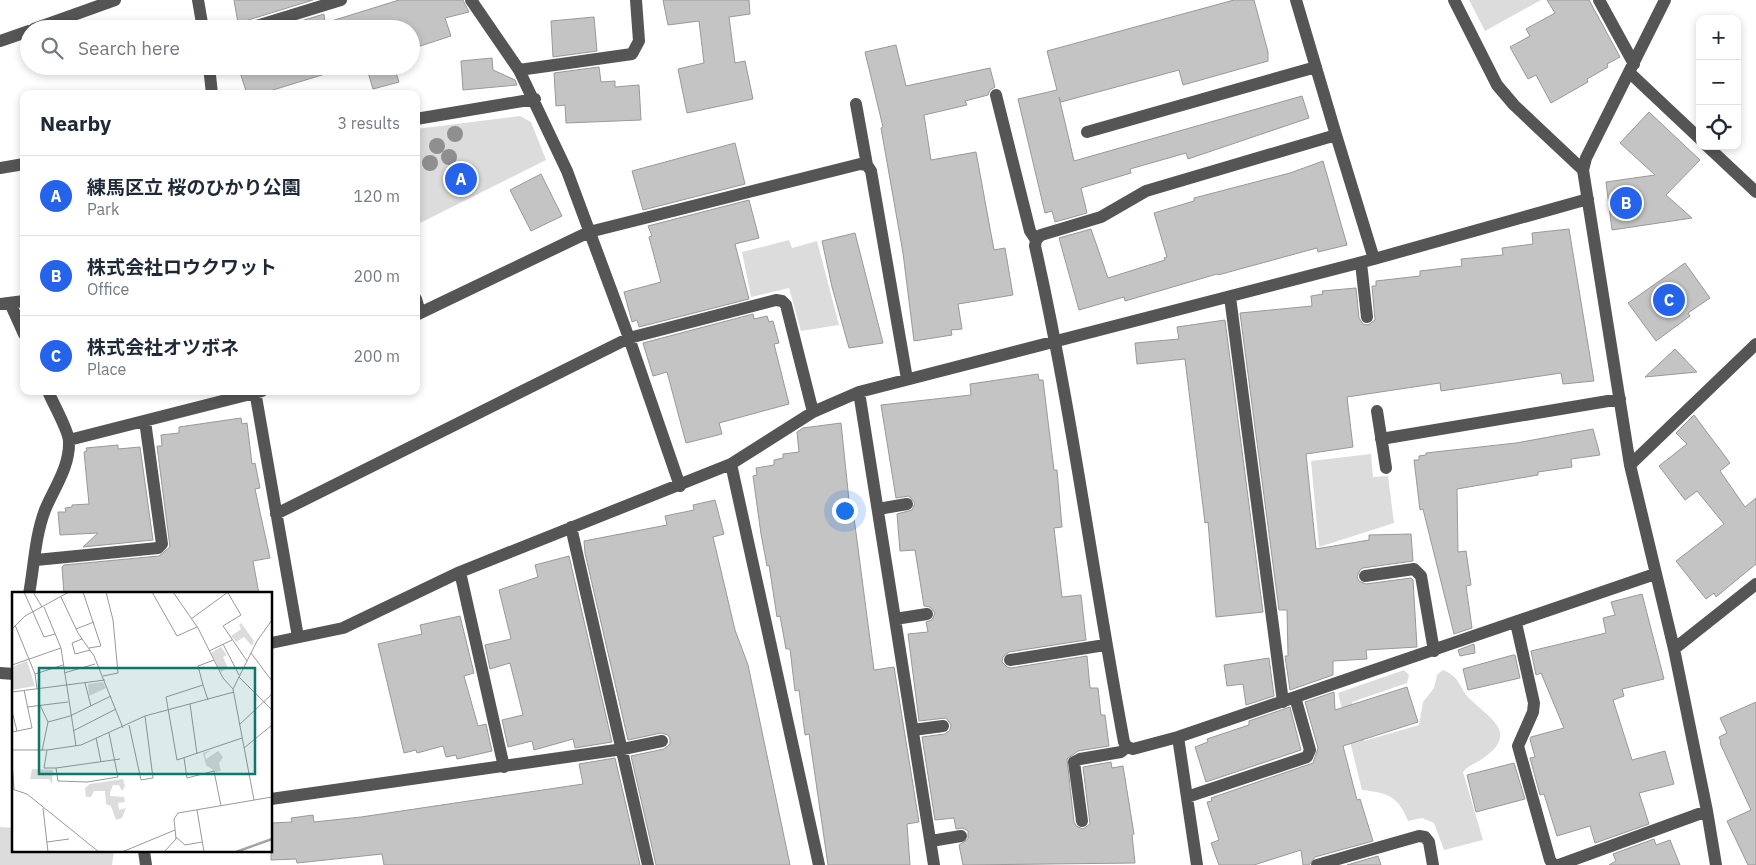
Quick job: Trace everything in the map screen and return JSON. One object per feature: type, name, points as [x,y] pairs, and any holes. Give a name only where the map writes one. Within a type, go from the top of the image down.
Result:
[{"type":"street","points":[[59,20],[115,0]]},
{"type":"street","points":[[198,0],[201,20]]},
{"type":"street","points":[[276,20],[341,0]]},
{"type":"street","points":[[471,0],[519,70],[535,99],[567,171],[588,232],[629,338],[680,486]]},
{"type":"street","points":[[519,70],[632,54],[637,49],[639,42],[636,0]]},
{"type":"street","points":[[1296,0],[1374,259]]},
{"type":"street","points":[[1454,0],[1497,85],[1514,105],[1584,170]]},
{"type":"street","points":[[1600,0],[1632,69],[1696,135]]},
{"type":"street","points":[[1665,0],[1586,158],[1584,170],[1630,465],[1674,649],[1716,865]]},
{"type":"street","points":[[0,41],[20,34]]},
{"type":"street","points":[[1087,132],[1316,67]]},
{"type":"street","points":[[210,75],[212,90]]},
{"type":"street","points":[[996,95],[1030,231],[1036,240]]},
{"type":"street","points":[[420,118],[535,99]]},
{"type":"street","points":[[856,104],[867,165],[871,171],[907,379]]},
{"type":"street","points":[[1127,747],[1124,742],[1105,645],[1057,342],[1035,246],[1036,240],[1041,235],[1101,217],[1146,191],[1336,135]]},
{"type":"street","points":[[1711,150],[1756,192]]},
{"type":"street","points":[[420,313],[588,232],[860,164],[867,165]]},
{"type":"street","points":[[0,168],[20,165]]},
{"type":"street","points":[[272,644],[343,628],[460,572],[680,486],[731,464],[813,412],[859,392],[1361,263],[1588,199]]},
{"type":"street","points":[[1361,263],[1367,317]]},
{"type":"street","points":[[1230,297],[1283,702]]},
{"type":"street","points":[[276,514],[629,338],[776,300],[782,301],[786,305],[813,412]]},
{"type":"street","points":[[20,302],[5,304],[20,328]]},
{"type":"street","points":[[1630,465],[1756,344]]},
{"type":"street","points":[[859,392],[934,865]]},
{"type":"street","points":[[29,592],[40,530],[46,510],[66,463],[69,440],[50,395]]},
{"type":"street","points":[[69,440],[245,395]]},
{"type":"street","points":[[257,395],[298,637]]},
{"type":"street","points":[[1381,440],[1620,400]]},
{"type":"street","points":[[1377,411],[1386,468]]},
{"type":"street","points":[[36,560],[158,548],[162,544],[145,421]]},
{"type":"street","points":[[731,464],[819,865]]},
{"type":"street","points":[[878,509],[907,504]]},
{"type":"street","points":[[571,527],[648,865]]},
{"type":"street","points":[[1365,576],[1414,569],[1419,572],[1434,651]]},
{"type":"street","points":[[460,572],[504,767]]},
{"type":"street","points":[[1082,820],[1074,762],[1080,759],[1121,752],[1127,747],[1133,748],[1178,737],[1655,574]]},
{"type":"street","points":[[1674,649],[1756,584]]},
{"type":"street","points":[[895,619],[928,614]]},
{"type":"street","points":[[1516,623],[1534,703],[1533,712],[1518,746],[1550,860],[1553,864],[1558,865],[1707,811]]},
{"type":"street","points":[[1010,660],[1105,645]]},
{"type":"street","points":[[1187,797],[1307,757],[1310,750],[1295,697]]},
{"type":"street","points":[[913,730],[943,726]]},
{"type":"street","points":[[1178,737],[1197,865]]},
{"type":"street","points":[[272,799],[623,750],[662,740]]},
{"type":"street","points":[[930,841],[961,836]]},
{"type":"street","points":[[1318,865],[1419,836],[1425,837],[1429,842],[1433,865]]},
{"type":"street","points":[[144,852],[146,865]]},
{"type":"shaded area","points":[[1469,0],[1541,0],[1485,31]]},
{"type":"shaded area","points":[[520,116],[531,122],[546,160],[420,223],[420,128]]},
{"type":"shaded area","points":[[789,240],[792,248],[817,241],[839,325],[801,331],[789,288],[751,297],[742,252]]},
{"type":"shaded area","points":[[1371,454],[1373,477],[1388,476],[1394,523],[1319,547],[1311,461]]},
{"type":"shaded area","points":[[1404,670],[1409,675],[1407,683],[1352,702],[1364,741],[1419,725],[1423,702],[1434,688],[1437,675],[1443,670],[1454,676],[1467,696],[1493,721],[1500,735],[1499,742],[1493,750],[1463,772],[1483,840],[1444,850],[1434,823],[1422,818],[1408,821],[1400,806],[1391,797],[1362,790],[1338,693]]},
{"type":"shaded area","points":[[0,827],[12,828],[12,852],[114,852],[112,865],[0,865]]},
{"type":"building","points":[[234,0],[313,0],[248,20],[237,20]]},
{"type":"building","points":[[399,0],[463,0],[469,12],[445,18],[451,36],[420,46],[420,20],[335,20]]},
{"type":"building","points":[[663,0],[749,0],[750,14],[729,17],[735,63],[745,61],[753,99],[687,113],[678,69],[704,63],[699,21],[668,25]]},
{"type":"building","points":[[1234,0],[1254,0],[1268,52],[1268,61],[1183,85],[1179,70],[1061,102],[1059,97],[1074,161],[1302,96],[1309,118],[1188,159],[1186,153],[1130,169],[1131,173],[1081,188],[1087,213],[1055,222],[1052,211],[1045,213],[1018,99],[1057,90],[1047,51]]},
{"type":"building","points":[[1547,0],[1589,0],[1620,57],[1607,64],[1608,67],[1587,79],[1588,82],[1551,103],[1536,75],[1528,79],[1510,47],[1530,36],[1526,29],[1555,13]]},
{"type":"building","points":[[324,14],[325,20],[304,20]]},
{"type":"building","points":[[594,17],[597,51],[553,57],[551,21]]},
{"type":"building","points":[[896,45],[906,86],[990,68],[995,87],[990,90],[988,95],[965,101],[967,105],[924,115],[931,160],[976,152],[994,250],[1005,248],[1013,295],[958,304],[962,329],[951,330],[952,335],[914,341],[903,253],[881,128],[883,127],[865,52]]},
{"type":"building","points":[[492,58],[493,70],[515,80],[517,85],[463,90],[461,61]]},
{"type":"building","points":[[599,67],[601,82],[615,81],[615,87],[639,85],[641,120],[566,123],[565,105],[556,106],[554,73]]},
{"type":"building","points":[[241,75],[322,75],[273,90],[246,90]]},
{"type":"building","points":[[369,75],[397,75],[399,82],[373,89]]},
{"type":"building","points":[[1649,112],[1700,160],[1666,195],[1692,218],[1612,230],[1606,182],[1655,175],[1620,143]]},
{"type":"building","points":[[735,143],[745,184],[643,210],[632,171]]},
{"type":"building","points":[[1323,161],[1347,245],[1318,252],[1317,248],[1217,274],[1125,301],[1124,297],[1079,310],[1059,238],[1091,229],[1108,278],[1165,260],[1164,258],[1167,257],[1154,213],[1194,201],[1194,198],[1290,173]]},
{"type":"building","points":[[541,174],[562,216],[531,231],[510,190]]},
{"type":"building","points":[[749,200],[759,238],[735,244],[749,299],[639,327],[637,320],[632,322],[624,292],[661,282],[649,237],[652,236],[648,226]]},
{"type":"building","points":[[1569,229],[1594,381],[1563,384],[1561,373],[1441,391],[1440,383],[1347,397],[1353,447],[1306,454],[1316,549],[1369,540],[1369,535],[1411,534],[1413,561],[1363,568],[1357,577],[1359,581],[1366,584],[1411,578],[1413,580],[1417,647],[1366,650],[1367,659],[1333,661],[1333,675],[1290,690],[1285,656],[1288,656],[1287,610],[1279,610],[1240,313],[1312,306],[1311,296],[1323,294],[1322,291],[1356,288],[1359,318],[1363,324],[1368,325],[1375,320],[1372,286],[1376,286],[1376,281],[1420,276],[1420,271],[1462,266],[1461,259],[1503,255],[1502,248],[1533,244],[1532,233]]},
{"type":"building","points":[[855,233],[883,343],[849,348],[832,287],[822,241]]},
{"type":"building","points":[[1685,263],[1710,298],[1688,313],[1690,316],[1656,341],[1628,303]]},
{"type":"building","points":[[753,314],[754,319],[767,316],[769,322],[773,321],[779,343],[774,344],[789,404],[719,423],[722,434],[686,443],[667,372],[653,376],[643,343]]},
{"type":"building","points":[[1225,320],[1263,612],[1216,617],[1208,522],[1205,523],[1185,359],[1137,364],[1135,343],[1179,339],[1177,327]]},
{"type":"building","points":[[1675,349],[1697,372],[1645,377]]},
{"type":"building","points":[[1038,374],[1039,380],[1043,380],[1054,470],[1057,470],[1062,527],[1054,528],[1062,597],[1081,595],[1086,640],[1009,652],[1003,657],[1002,662],[1011,668],[1087,656],[1090,688],[1098,688],[1101,715],[1105,715],[1109,746],[1078,751],[1067,759],[1074,822],[1076,826],[1083,829],[1090,824],[1083,767],[1111,762],[1112,768],[1123,766],[1134,834],[1132,835],[1135,863],[963,865],[959,845],[968,839],[968,831],[963,828],[956,829],[954,818],[935,820],[922,737],[945,734],[950,730],[951,725],[946,718],[919,721],[908,634],[928,632],[926,622],[932,620],[935,613],[930,607],[924,606],[915,550],[900,551],[897,514],[912,510],[915,503],[909,496],[896,498],[881,405],[971,395],[970,384]]},
{"type":"building","points":[[1694,415],[1730,463],[1720,471],[1745,507],[1756,498],[1756,564],[1716,597],[1714,593],[1706,599],[1676,561],[1724,524],[1697,491],[1685,500],[1659,466],[1687,444],[1676,433]]},
{"type":"building","points":[[241,418],[242,424],[247,423],[252,464],[255,463],[260,488],[255,489],[270,558],[253,561],[259,592],[64,592],[62,567],[64,565],[159,556],[170,547],[157,446],[162,446],[161,435],[179,433],[179,427]]},
{"type":"building","points":[[841,423],[850,510],[853,510],[874,670],[894,667],[919,822],[907,824],[910,865],[828,865],[809,734],[805,735],[799,690],[795,691],[790,649],[786,649],[780,616],[777,617],[769,565],[767,566],[761,534],[753,476],[757,475],[756,468],[774,465],[774,460],[783,458],[783,454],[799,452],[797,432],[803,428]]},
{"type":"building","points":[[1593,429],[1600,455],[1571,459],[1572,467],[1457,489],[1458,552],[1466,551],[1471,585],[1466,586],[1472,628],[1454,634],[1423,509],[1420,510],[1414,460],[1419,460],[1419,456],[1426,455],[1426,453],[1516,443]]},
{"type":"building","points":[[118,445],[118,449],[140,447],[153,540],[83,547],[98,533],[60,535],[58,512],[66,512],[65,508],[72,507],[72,505],[89,504],[84,452],[87,451],[86,448]]},
{"type":"building","points":[[715,500],[724,534],[713,537],[735,630],[748,665],[790,865],[656,865],[631,756],[664,749],[670,744],[670,739],[668,735],[661,733],[628,740],[585,553],[584,541],[667,525],[665,516],[694,510],[693,505]]},
{"type":"building","points":[[569,556],[612,742],[575,748],[573,739],[534,750],[532,741],[508,747],[502,720],[523,715],[510,663],[490,669],[485,645],[511,639],[499,590],[538,577],[535,565]]},
{"type":"building","points":[[1642,594],[1664,679],[1622,689],[1624,696],[1613,700],[1632,760],[1665,751],[1674,784],[1639,793],[1649,824],[1595,843],[1590,826],[1557,836],[1544,794],[1540,795],[1530,758],[1535,757],[1530,739],[1531,737],[1564,728],[1541,673],[1536,675],[1531,651],[1606,633],[1603,618],[1615,615],[1611,602]]},
{"type":"building","points":[[460,616],[474,673],[464,676],[478,726],[486,724],[492,751],[457,759],[456,755],[446,757],[443,746],[417,753],[416,750],[404,753],[378,644],[422,634],[420,625]]},
{"type":"building","points":[[1474,644],[1475,653],[1460,656],[1458,650]]},
{"type":"building","points":[[1515,655],[1520,678],[1468,690],[1463,669]]},
{"type":"building","points":[[1269,658],[1274,696],[1246,705],[1243,684],[1227,686],[1224,665]]},
{"type":"building","points":[[1407,687],[1418,722],[1343,746],[1357,800],[1360,799],[1373,841],[1315,857],[1309,865],[1303,865],[1301,850],[1254,865],[1219,865],[1211,843],[1219,840],[1207,802],[1212,801],[1211,798],[1313,763],[1318,748],[1305,702],[1334,692],[1335,710]]},
{"type":"building","points":[[1756,702],[1756,865],[1748,865],[1727,821],[1751,810],[1719,737],[1727,733],[1720,718]]},
{"type":"building","points":[[1290,707],[1301,750],[1206,782],[1195,747],[1208,742],[1207,739],[1249,725],[1249,721]]},
{"type":"building","points":[[615,758],[640,865],[384,865],[382,854],[297,863],[296,859],[271,860],[272,823],[292,822],[291,818],[313,815],[314,822],[361,817],[583,784],[579,764]]},
{"type":"building","points":[[1514,763],[1525,799],[1476,812],[1467,775]]},
{"type":"building","points":[[1654,839],[1656,845],[1670,840],[1680,865],[1609,865],[1616,861],[1613,854]]},
{"type":"building","points":[[1378,856],[1381,865],[1347,865]]},
{"type":"place","name":"練馬区立 桜のひかり公園","points":[[461,179]]},
{"type":"place","name":"株式会社ロウクワット","points":[[1626,203]]},
{"type":"place","name":"株式会社オツボネ","points":[[1669,300]]}]
